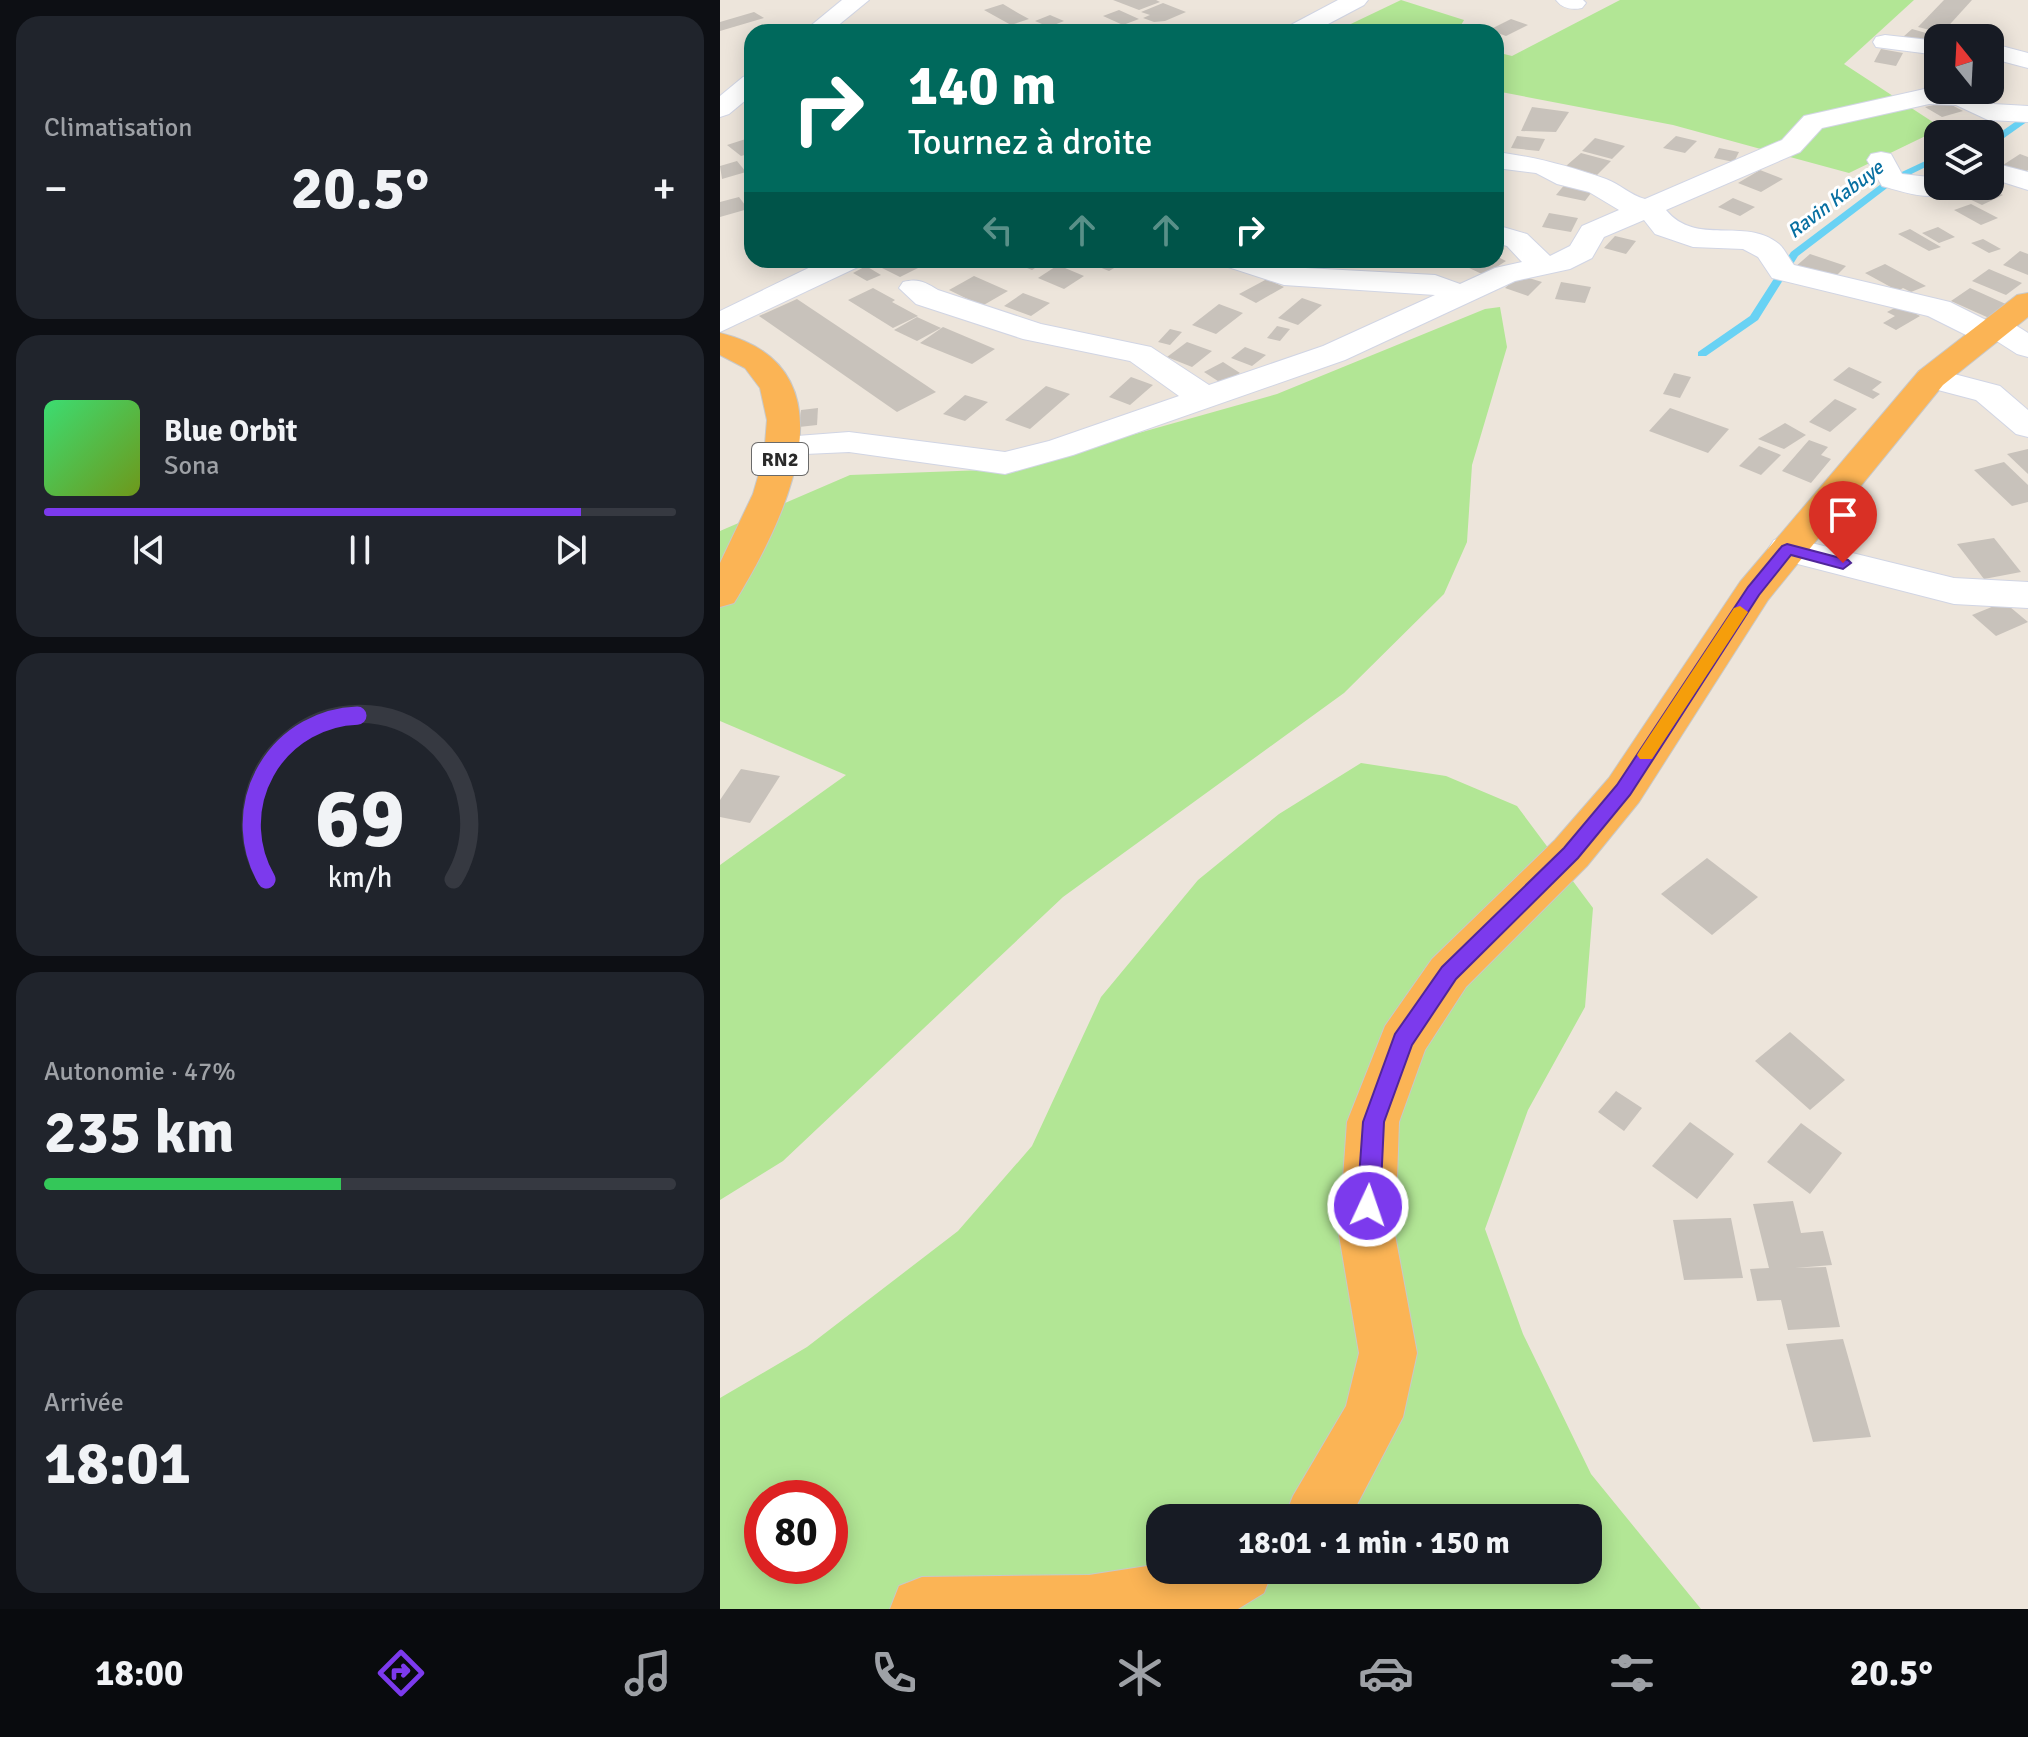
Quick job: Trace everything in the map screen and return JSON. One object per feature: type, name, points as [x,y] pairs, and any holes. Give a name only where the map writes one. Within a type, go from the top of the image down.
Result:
[{"type":"highway","points":[[1323,1504],[1373,1417],[1388,1353],[1367,1235],[1373,1122],[1403,1041],[1449,973],[1571,853],[1624,790],[1754,591],[1931,378],[2004,336],[2028,302]]},
{"type":"highway","name":"RN2","points":[[720,343],[739,348],[763,367],[780,389],[785,413],[783,445],[760,521],[742,560],[720,594]]},
{"type":"highway","points":[[922,1609],[1089,1607],[1211,1589],[1219,1584]]},
{"type":"street","points":[[826,24],[857,0]]},
{"type":"street","points":[[1310,24],[1356,0]]},
{"type":"street","points":[[1885,42],[1924,46]]},
{"type":"street","points":[[2004,54],[2028,61]]},
{"type":"street","points":[[720,109],[744,89]]},
{"type":"street","points":[[783,445],[849,442],[1005,463],[1061,448],[1334,353],[1506,274],[1543,266],[1582,252],[1592,232],[1791,146],[1813,122],[1929,96],[1961,98],[1988,112],[2028,114]]},
{"type":"street","points":[[1881,160],[1892,180],[1924,186]]},
{"type":"street","points":[[1504,161],[1542,166],[1567,178],[1599,186],[1625,203],[1649,208],[1665,228],[1703,241],[1748,240],[1769,251],[1783,272],[1939,309],[2004,336]]},
{"type":"street","points":[[2004,172],[2028,182]]},
{"type":"street","points":[[1504,236],[1517,240],[1543,266]]},
{"type":"street","points":[[720,323],[833,268]]},
{"type":"street","points":[[1260,268],[1284,276],[1435,284],[1460,295]]},
{"type":"street","points":[[914,288],[927,297],[1034,332],[1140,354],[1205,398]]},
{"type":"street","points":[[1931,378],[1988,393],[2028,427]]},
{"type":"street","points":[[1787,549],[1954,591],[2028,595]]},
{"type":"green space","points":[[1401,0],[1464,20],[1462,24],[1351,24]]},
{"type":"green space","points":[[1620,0],[1914,0],[1844,64],[1930,120],[1924,120],[1924,137],[1849,173],[1673,125],[1504,93],[1504,54],[1512,56]]},
{"type":"green space","points":[[1500,307],[1507,347],[1472,465],[1467,542],[1444,594],[1344,693],[1063,897],[783,1161],[720,1200],[720,865],[846,775],[720,721],[720,531],[850,475],[1011,469],[1277,394],[1485,309]]},
{"type":"green space","points":[[1361,763],[1446,776],[1517,806],[1593,908],[1585,1007],[1528,1110],[1485,1229],[1523,1334],[1591,1474],[1701,1609],[720,1609],[720,1398],[807,1347],[958,1231],[1032,1146],[1101,997],[1198,880],[1279,814]]},
{"type":"building","points":[[1113,0],[1156,0],[1160,2],[1139,10]]},
{"type":"building","points":[[1944,0],[1972,0],[1950,24],[1924,24],[1924,28],[1918,27]]},
{"type":"building","points":[[1163,3],[1186,12],[1165,21],[1154,22],[1143,18],[1150,15],[1141,12]]},
{"type":"building","points":[[1003,4],[1029,19],[1009,24],[984,10]]},
{"type":"building","points":[[1119,10],[1139,19],[1121,24],[1103,16]]},
{"type":"building","points":[[754,12],[764,18],[720,31],[720,22]]},
{"type":"building","points":[[1050,15],[1064,21],[1042,24],[1035,21]]},
{"type":"building","points":[[1511,19],[1528,25],[1506,36],[1504,24],[1501,24]]},
{"type":"building","points":[[1912,29],[1924,32],[1924,42],[1903,37]]},
{"type":"building","points":[[1881,49],[1903,53],[1896,66],[1874,62]]},
{"type":"building","points":[[1950,104],[1963,111],[1942,117],[1925,107]]},
{"type":"building","points":[[1532,107],[1569,112],[1556,132],[1521,131]]},
{"type":"building","points":[[1517,136],[1545,139],[1539,151],[1511,148]]},
{"type":"building","points":[[1676,136],[1697,141],[1685,153],[1663,148]]},
{"type":"building","points":[[1595,138],[1625,146],[1612,159],[1582,151]]},
{"type":"building","points":[[744,140],[744,155],[741,156],[727,145]]},
{"type":"building","points":[[1719,148],[1739,152],[1734,162],[1714,158]]},
{"type":"building","points":[[1581,153],[1611,161],[1597,175],[1566,166]]},
{"type":"building","points":[[2020,154],[2028,157],[2028,170],[2024,173],[2004,164]]},
{"type":"building","points":[[737,161],[744,173],[722,179],[720,166]]},
{"type":"building","points":[[1760,170],[1783,179],[1761,192],[1738,183]]},
{"type":"building","points":[[1566,183],[1594,189],[1585,201],[1556,195]]},
{"type":"building","points":[[739,197],[744,210],[720,217],[720,202]]},
{"type":"building","points":[[1733,198],[1755,207],[1740,216],[1718,207]]},
{"type":"building","points":[[1971,200],[1992,200],[1982,205]]},
{"type":"building","points":[[1971,204],[1998,218],[1981,225],[1954,210]]},
{"type":"building","points":[[1549,213],[1578,218],[1571,232],[1542,227]]},
{"type":"building","points":[[1938,227],[1955,237],[1939,243],[1922,233]]},
{"type":"building","points":[[1910,229],[1941,247],[1929,251],[1898,234]]},
{"type":"building","points":[[1615,236],[1636,241],[1626,254],[1604,248]]},
{"type":"building","points":[[1983,239],[2001,249],[1989,253],[1971,243]]},
{"type":"building","points":[[2020,251],[2028,254],[2028,275],[2003,265]]},
{"type":"building","points":[[1810,254],[1846,266],[1832,280],[1795,267]]},
{"type":"building","points":[[1885,264],[1926,286],[1911,292],[1903,288],[1898,291],[1865,273]]},
{"type":"building","points":[[869,268],[881,275],[867,281],[853,273]]},
{"type":"building","points":[[882,268],[918,268],[900,277]]},
{"type":"building","points":[[1053,268],[1065,268],[1084,276],[1064,289],[1038,278]]},
{"type":"building","points":[[1469,268],[1495,268],[1484,275]]},
{"type":"building","points":[[1989,269],[2022,283],[2006,295],[1972,281]]},
{"type":"building","points":[[1519,275],[1542,282],[1528,296],[1505,288]]},
{"type":"building","points":[[974,276],[1008,291],[982,306],[949,290]]},
{"type":"building","points":[[1267,279],[1284,287],[1256,303],[1239,294]]},
{"type":"building","points":[[1561,282],[1591,287],[1585,303],[1555,299]]},
{"type":"building","points":[[873,288],[918,316],[893,328],[848,300]]},
{"type":"building","points":[[1970,288],[2008,305],[1989,318],[1951,301]]},
{"type":"building","points":[[1023,293],[1050,303],[1031,316],[1004,306]]},
{"type":"building","points":[[1302,298],[1322,305],[1298,325],[1278,318]]},
{"type":"building","points":[[797,299],[936,392],[897,412],[759,316]]},
{"type":"building","points":[[1219,304],[1243,313],[1216,334],[1192,325]]},
{"type":"building","points":[[1900,305],[1920,316],[1896,330],[1883,323],[1895,316],[1887,312]]},
{"type":"building","points":[[917,317],[941,328],[917,341],[894,330]]},
{"type":"building","points":[[1277,326],[1290,329],[1280,341],[1267,338]]},
{"type":"building","points":[[943,327],[995,349],[972,364],[920,343]]},
{"type":"building","points":[[1170,329],[1182,332],[1170,345],[1158,342]]},
{"type":"building","points":[[1187,342],[1212,351],[1192,367],[1167,357]]},
{"type":"building","points":[[1245,347],[1266,355],[1252,366],[1231,358]]},
{"type":"building","points":[[1223,362],[1240,373],[1221,383],[1204,372]]},
{"type":"building","points":[[1849,367],[1882,382],[1872,390],[1880,394],[1873,399],[1833,380]]},
{"type":"building","points":[[1674,373],[1691,377],[1680,398],[1663,394]]},
{"type":"building","points":[[1131,377],[1153,385],[1130,405],[1109,397]]},
{"type":"building","points":[[1046,386],[1070,394],[1030,429],[1005,420]]},
{"type":"building","points":[[965,395],[988,402],[965,421],[943,414]]},
{"type":"building","points":[[1835,399],[1857,409],[1830,432],[1809,422]]},
{"type":"building","points":[[818,408],[817,425],[799,427],[801,410]]},
{"type":"building","points":[[1670,408],[1729,429],[1708,453],[1649,431]]},
{"type":"building","points":[[1785,423],[1806,435],[1784,449],[1758,439]]},
{"type":"building","points":[[1809,440],[1828,447],[1821,455],[1831,459],[1811,483],[1782,471]]},
{"type":"building","points":[[1759,446],[1781,455],[1761,475],[1739,466]]},
{"type":"building","points":[[2028,449],[2028,474],[2007,454]]},
{"type":"building","points":[[2004,462],[2028,485],[2028,502],[2012,506],[1974,470]]},
{"type":"building","points":[[1994,538],[2021,572],[1984,579],[1957,544]]},
{"type":"building","points":[[2004,602],[2028,622],[1996,636],[1972,615]]},
{"type":"building","points":[[741,769],[780,776],[750,823],[720,817],[720,800]]},
{"type":"building","points":[[1707,858],[1758,897],[1712,935],[1661,894]]},
{"type":"building","points":[[1790,1032],[1845,1080],[1810,1110],[1755,1061]]},
{"type":"building","points":[[1616,1091],[1642,1108],[1624,1131],[1598,1112]]},
{"type":"building","points":[[1690,1122],[1734,1154],[1697,1199],[1652,1166]]},
{"type":"building","points":[[1801,1123],[1842,1153],[1810,1194],[1767,1162]]},
{"type":"building","points":[[1793,1201],[1801,1233],[1823,1231],[1832,1265],[1795,1268],[1826,1267],[1840,1327],[1788,1330],[1781,1300],[1757,1301],[1750,1269],[1769,1268],[1753,1204]]},
{"type":"building","points":[[1731,1218],[1743,1278],[1684,1280],[1673,1220]]},
{"type":"building","points":[[1843,1339],[1871,1437],[1813,1442],[1786,1344]]},
{"type":"waterway","name":"Ravin Kabuye","points":[[2004,134],[2028,117]]},
{"type":"waterway","name":"Ravin Kabuye","points":[[1702,354],[1754,318],[1794,254],[1892,180],[1924,165]]},
{"type":"slow traffic","points":[[1646,755],[1740,612]]},
{"type":"route","points":[[1368,1206],[1373,1122],[1403,1041],[1449,973],[1571,853],[1624,790],[1754,591],[1787,549],[1843,563]]}]
